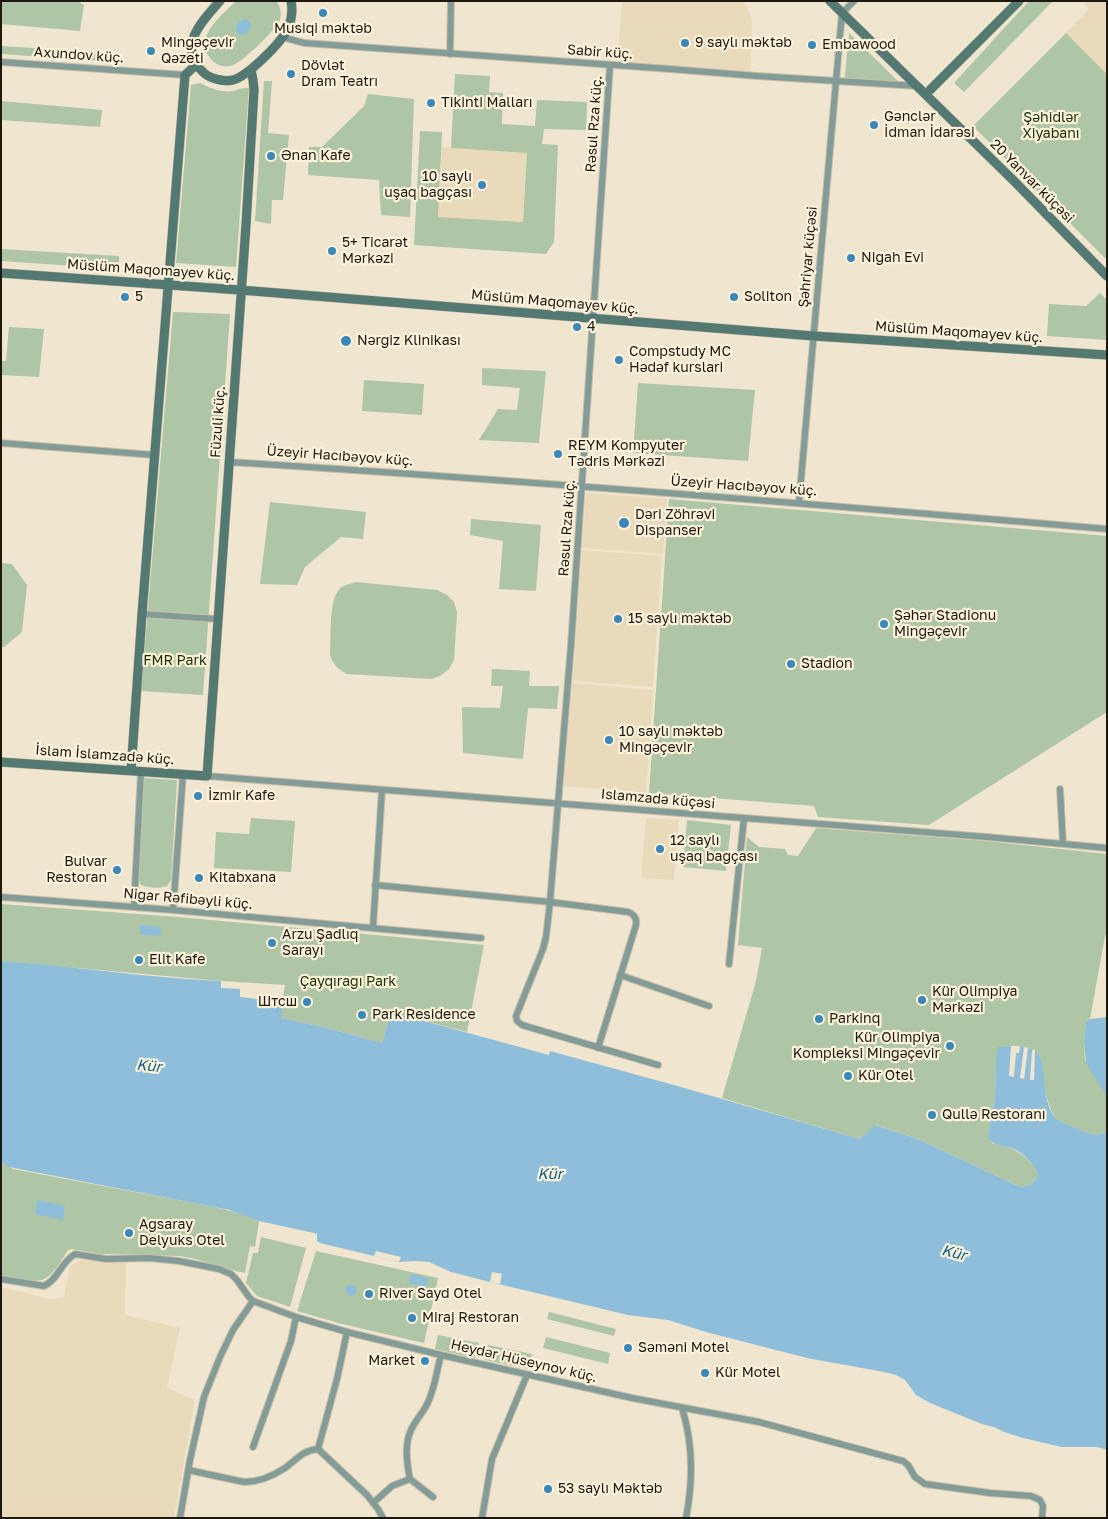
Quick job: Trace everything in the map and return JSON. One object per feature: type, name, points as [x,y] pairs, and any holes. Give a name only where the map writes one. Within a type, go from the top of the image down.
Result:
[{"type":"street","points":[[219,1],[194,34],[192,54],[196,65],[210,77],[228,81],[239,78],[251,70],[282,37],[292,18],[291,1]]},
{"type":"street","points":[[450,54],[451,1]]},
{"type":"street","name":"20 Yanvar küçəsi","points":[[830,1],[1014,181],[1107,276]]},
{"type":"street","points":[[842,13],[854,1]]},
{"type":"street","points":[[930,90],[1019,1]]},
{"type":"street","name":"Şəhriyar küçəsi","points":[[800,502],[842,13]]},
{"type":"street","name":"Sabir küç.","points":[[282,37],[304,43],[917,86]]},
{"type":"street","name":"Axundov küç.","points":[[1,62],[185,75]]},
{"type":"street","points":[[131,771],[154,455],[185,75],[196,65]]},
{"type":"street","name":"Rəsul Rza küç.","points":[[598,1048],[522,1025],[517,1021],[516,1016],[543,949],[550,902],[582,486],[610,65]]},
{"type":"street","name":"Füzuli küç.","points":[[207,776],[246,225],[254,90],[251,70]]},
{"type":"street","name":"Müslüm Maqomayev küç.","points":[[1,273],[168,284],[814,336],[1107,355]]},
{"type":"street","points":[[1,444],[154,455]]},
{"type":"street","name":"Üzeyir Hacıbəyov küç.","points":[[229,462],[409,473],[800,502],[1107,530]]},
{"type":"street","points":[[142,614],[217,619]]},
{"type":"street","name":"İslam İslamzadə küç.","points":[[1,762],[207,776]]},
{"type":"street","points":[[134,907],[142,772]]},
{"type":"street","points":[[173,910],[183,775]]},
{"type":"street","name":"Islamzadə küçəsi","points":[[207,776],[1107,848]]},
{"type":"street","points":[[1060,789],[1063,844]]},
{"type":"street","points":[[373,927],[382,790]]},
{"type":"street","points":[[729,964],[744,818]]},
{"type":"street","points":[[375,885],[550,902],[633,914],[636,925],[598,1048],[658,1065]]},
{"type":"street","name":"Nigar Rəfibəyli küç.","points":[[1,898],[173,910],[481,938]]},
{"type":"street","points":[[620,975],[709,1006]]},
{"type":"street","points":[[1,1279],[44,1286],[54,1280],[69,1259],[75,1254],[106,1259],[161,1259],[194,1263],[225,1271],[237,1280],[253,1301],[233,1330],[204,1397],[180,1518]]},
{"type":"street","name":"Heydər Hüseynov küç.","points":[[253,1301],[296,1317],[346,1332],[527,1375],[682,1408],[759,1422],[903,1460],[908,1464],[915,1477],[924,1484],[990,1493],[1032,1496],[1040,1500],[1043,1506],[1042,1518]]},
{"type":"street","points":[[253,1447],[290,1341],[296,1317]]},
{"type":"street","points":[[318,1449],[337,1379],[346,1332]]},
{"type":"street","points":[[433,1497],[410,1479],[407,1465],[408,1441],[411,1429],[429,1402],[441,1355]]},
{"type":"street","points":[[482,1518],[492,1459],[527,1375]]},
{"type":"street","points":[[682,1408],[690,1450],[690,1499],[686,1518]]},
{"type":"street","points":[[188,1470],[252,1482],[274,1475],[298,1456],[318,1449]]},
{"type":"street","points":[[318,1449],[373,1503],[383,1518]]},
{"type":"street","points":[[373,1503],[392,1486],[410,1479]]},
{"type":"shaded area","name":"9 saylı məktəb","points":[[622,1],[742,1],[748,8],[752,20],[750,77],[617,67]]},
{"type":"shaded area","points":[[1081,1],[1107,1],[1107,74],[1066,33],[1089,9]]},
{"type":"shaded area","name":"10 saylı uşaq bağçası","points":[[442,147],[527,153],[523,222],[438,217]]},
{"type":"shaded area","name":"Dəri Zöhrəvi Dispanser","points":[[586,493],[667,499],[663,554],[582,548]]},
{"type":"shaded area","name":"15 saylı məktəb","points":[[582,550],[662,556],[653,687],[573,681]]},
{"type":"shaded area","name":"10 saylı məktəb Mingəçevir","points":[[572,683],[653,690],[646,793],[564,786]]},
{"type":"shaded area","name":"12 saylı uşaq bağçası","points":[[646,818],[679,820],[674,880],[641,878]]},
{"type":"shaded area","points":[[80,1260],[126,1263],[125,1315],[180,1328],[167,1388],[195,1400],[174,1518],[1,1518],[1,1287],[50,1299],[64,1297],[70,1266]]},
{"type":"green space","points":[[1,1],[78,1],[84,5],[80,31],[1,24]]},
{"type":"green space","points":[[236,1],[277,1],[281,17],[273,30],[244,58],[233,65],[222,66],[216,64],[206,52],[206,36],[216,21]]},
{"type":"green space","points":[[1029,1],[1053,1],[964,92],[954,83]]},
{"type":"green space","points":[[849,33],[905,88],[844,85]]},
{"type":"green space","name":"Şəhidlər Xiyabanı","points":[[1066,33],[1107,74],[1107,260],[973,126]]},
{"type":"green space","points":[[1,46],[118,53],[117,62],[1,54]]},
{"type":"green space","points":[[455,74],[490,76],[489,92],[503,93],[502,124],[535,126],[537,100],[587,102],[586,130],[544,129],[542,144],[558,145],[554,242],[546,254],[414,245],[420,131],[442,132],[438,217],[523,222],[527,153],[451,148]]},
{"type":"green space","points":[[264,81],[272,81],[268,133],[289,135],[283,200],[272,200],[271,224],[255,221]]},
{"type":"green space","points":[[200,83],[220,91],[249,88],[236,267],[176,263],[191,85]]},
{"type":"green space","points":[[368,94],[414,99],[410,217],[381,215],[379,180],[308,175],[309,147],[322,147],[364,106]]},
{"type":"green space","points":[[1,101],[102,110],[100,127],[1,120]]},
{"type":"green space","points":[[1,249],[119,256],[119,269],[1,261]]},
{"type":"green space","points":[[1100,293],[1107,300],[1107,340],[1047,336],[1049,304],[1086,306]]},
{"type":"green space","name":"FMR Park","points":[[173,312],[230,314],[203,695],[141,691]]},
{"type":"green space","points":[[9,327],[44,329],[39,377],[1,375],[1,361],[6,361]]},
{"type":"green space","points":[[482,368],[546,371],[539,443],[479,440],[498,409],[517,410],[520,388],[482,385]]},
{"type":"green space","points":[[364,380],[424,384],[422,415],[362,411]]},
{"type":"green space","points":[[638,383],[755,390],[748,461],[633,453]]},
{"type":"green space","name":"Şəhər Stadionu Mingəçevir","points":[[669,499],[1107,536],[1107,712],[929,825],[818,817],[814,806],[649,793]]},
{"type":"green space","points":[[270,502],[366,512],[363,539],[341,537],[305,567],[297,585],[260,584]]},
{"type":"green space","points":[[471,519],[541,525],[536,591],[499,589],[503,541],[470,535]]},
{"type":"green space","points":[[1,563],[12,564],[27,585],[22,632],[4,647],[1,647]]},
{"type":"green space","points":[[356,582],[437,590],[447,595],[454,602],[457,613],[454,660],[449,669],[440,676],[431,679],[347,674],[336,666],[330,655],[333,603],[340,589]]},
{"type":"green space","points":[[492,669],[530,671],[529,686],[559,686],[557,709],[528,708],[523,759],[463,753],[462,707],[500,708],[503,686],[491,686]]},
{"type":"green space","points":[[144,778],[177,780],[171,880],[167,886],[161,888],[141,885],[138,879]]},
{"type":"green space","points":[[251,818],[295,821],[291,872],[214,868],[216,832],[249,834]]},
{"type":"green space","points":[[687,820],[731,825],[726,871],[683,867]]},
{"type":"green space","name":"Kür Olimpiya Mərkəzi","points":[[816,828],[986,841],[1107,854],[1107,933],[1090,1019],[1086,1022],[1084,1041],[1085,1060],[1107,1097],[1107,1131],[1100,1134],[1090,1133],[1068,1125],[1056,1118],[1047,1098],[1040,1057],[1035,1050],[1011,1046],[996,1069],[995,1097],[988,1136],[992,1143],[1016,1151],[1035,1167],[1038,1174],[1028,1186],[1018,1186],[918,1139],[876,1125],[860,1139],[722,1098],[756,981],[762,948],[738,945],[747,837],[759,847],[785,849],[788,855],[798,856]]},
{"type":"green space","name":"Çayqırağı Park","points":[[1,904],[178,917],[484,945],[467,1032],[391,1012],[382,1043],[280,1018],[285,985],[1,961]]},
{"type":"green space","name":"Ağsaray Delyuks Otel","points":[[1,1162],[13,1169],[214,1207],[242,1214],[259,1221],[255,1247],[250,1246],[245,1273],[180,1256],[101,1254],[72,1249],[68,1250],[60,1263],[47,1277],[41,1280],[26,1280],[1,1275]]},
{"type":"green space","points":[[261,1237],[306,1248],[290,1307],[257,1296],[246,1283],[253,1253],[258,1253]]},
{"type":"green space","name":"River Sayd Otel","points":[[316,1251],[438,1278],[424,1343],[342,1324],[297,1311]]},
{"type":"green space","points":[[549,1312],[616,1329],[614,1336],[547,1319]]},
{"type":"green space","points":[[438,1335],[479,1343],[475,1358],[435,1349]]},
{"type":"green space","points":[[546,1337],[610,1353],[608,1364],[543,1348]]},
{"type":"green space","points":[[488,1345],[532,1354],[529,1369],[485,1360]]},
{"type":"water","points":[[247,19],[251,24],[250,29],[247,33],[240,35],[236,31],[237,26],[240,21]]},
{"type":"water","points":[[140,925],[161,927],[161,936],[140,934]]},
{"type":"water","name":"Kür","points":[[1,961],[221,981],[221,988],[240,989],[240,997],[283,1002],[281,1018],[382,1043],[391,1012],[549,1055],[550,1051],[860,1139],[875,1125],[918,1139],[1018,1186],[1028,1185],[1033,1182],[1038,1173],[1019,1152],[992,1142],[988,1136],[995,1097],[996,1059],[998,1047],[1020,1046],[1035,1050],[1043,1067],[1047,1100],[1052,1114],[1057,1119],[1088,1133],[1098,1134],[1107,1131],[1107,1450],[1097,1447],[1062,1447],[1004,1432],[930,1403],[916,1395],[905,1380],[896,1375],[807,1358],[706,1332],[668,1320],[628,1315],[490,1282],[451,1272],[429,1262],[399,1262],[320,1243],[317,1241],[317,1234],[259,1221],[229,1210],[9,1167],[1,1162]]},
{"type":"water","points":[[1107,1017],[1107,1097],[1086,1063],[1084,1041],[1086,1022],[1090,1019]]},
{"type":"water","points":[[37,1200],[65,1206],[63,1220],[35,1214]]},
{"type":"water","points":[[411,1274],[428,1278],[426,1287],[409,1283]]},
{"type":"water","points":[[351,1284],[357,1290],[351,1296],[345,1290]]},
{"type":"pier","points":[[1011,1046],[1020,1046],[1019,1053],[1016,1053],[1014,1077],[1009,1076]]},
{"type":"pier","points":[[1024,1047],[1028,1048],[1024,1079],[1020,1078]]},
{"type":"pier","points":[[1032,1050],[1035,1050],[1034,1080],[1030,1080]]},
{"type":"pier","points":[[376,1251],[401,1257],[399,1262],[374,1256]]},
{"type":"pier","points":[[492,1272],[502,1274],[500,1284],[490,1282]]},
{"type":"place","name":"Musiqi məktəb","points":[[323,13]]},
{"type":"place","name":"9 saylı məktəb","points":[[685,43]]},
{"type":"place","name":"Embawood","points":[[812,45]]},
{"type":"place","name":"Mingəçevir Qəzeti","points":[[151,51]]},
{"type":"place","name":"Dövlət Dram Teatrı","points":[[291,74]]},
{"type":"place","name":"Tikinti Malları","points":[[431,103]]},
{"type":"place","name":"Gənclər İdman İdarəsi","points":[[874,125]]},
{"type":"place","name":"Ənan Kafe","points":[[271,156]]},
{"type":"place","name":"10 saylı uşaq bağçası","points":[[482,185]]},
{"type":"place","name":"5+ Ticarət Mərkəzi","points":[[332,251]]},
{"type":"place","name":"Nigah Evi","points":[[851,258]]},
{"type":"place","name":"5","points":[[125,297]]},
{"type":"place","name":"Soliton","points":[[734,297]]},
{"type":"place","name":"4","points":[[577,327]]},
{"type":"place","name":"Nərgiz Klinikası","points":[[346,341]]},
{"type":"place","name":"Compstudy MC Hədəf kurslari","points":[[619,360]]},
{"type":"place","name":"REYM Kompyuter Tədris Mərkəzi","points":[[558,454]]},
{"type":"place","name":"Dəri Zöhrəvi Dispanser","points":[[624,523]]},
{"type":"place","name":"15 saylı məktəb","points":[[618,619]]},
{"type":"place","name":"Şəhər Stadionu Mingəçevir","points":[[884,624]]},
{"type":"place","name":"Stadion","points":[[791,664]]},
{"type":"place","name":"10 saylı məktəb Mingəçevir","points":[[609,740]]},
{"type":"place","name":"İzmir Kafe","points":[[198,796]]},
{"type":"place","name":"12 saylı uşaq bağçası","points":[[660,849]]},
{"type":"place","name":"Bulvar Restoran","points":[[117,870]]},
{"type":"place","name":"Kitabxana","points":[[199,878]]},
{"type":"place","name":"Arzu Şadlıq Sarayı","points":[[272,943]]},
{"type":"place","name":"Elit Kafe","points":[[139,960]]},
{"type":"place","name":"Kür Olimpiya Mərkəzi","points":[[922,1000]]},
{"type":"place","name":"Штсш","points":[[307,1002]]},
{"type":"place","name":"Park Residence","points":[[362,1015]]},
{"type":"place","name":"Parkinq","points":[[819,1019]]},
{"type":"place","name":"Kür Olimpiya Kompleksi Mingəçevir","points":[[950,1046]]},
{"type":"place","name":"Kür Otel","points":[[848,1076]]},
{"type":"place","name":"Qullə Restoranı","points":[[932,1115]]},
{"type":"place","name":"Ağsaray Delyuks Otel","points":[[129,1233]]},
{"type":"place","name":"River Sayd Otel","points":[[369,1294]]},
{"type":"place","name":"Miraj Restoran","points":[[412,1318]]},
{"type":"place","name":"Səməni Motel","points":[[628,1348]]},
{"type":"place","name":"Market","points":[[425,1361]]},
{"type":"place","name":"Kür Motel","points":[[705,1373]]},
{"type":"place","name":"53 saylı Məktəb","points":[[548,1489]]}]
